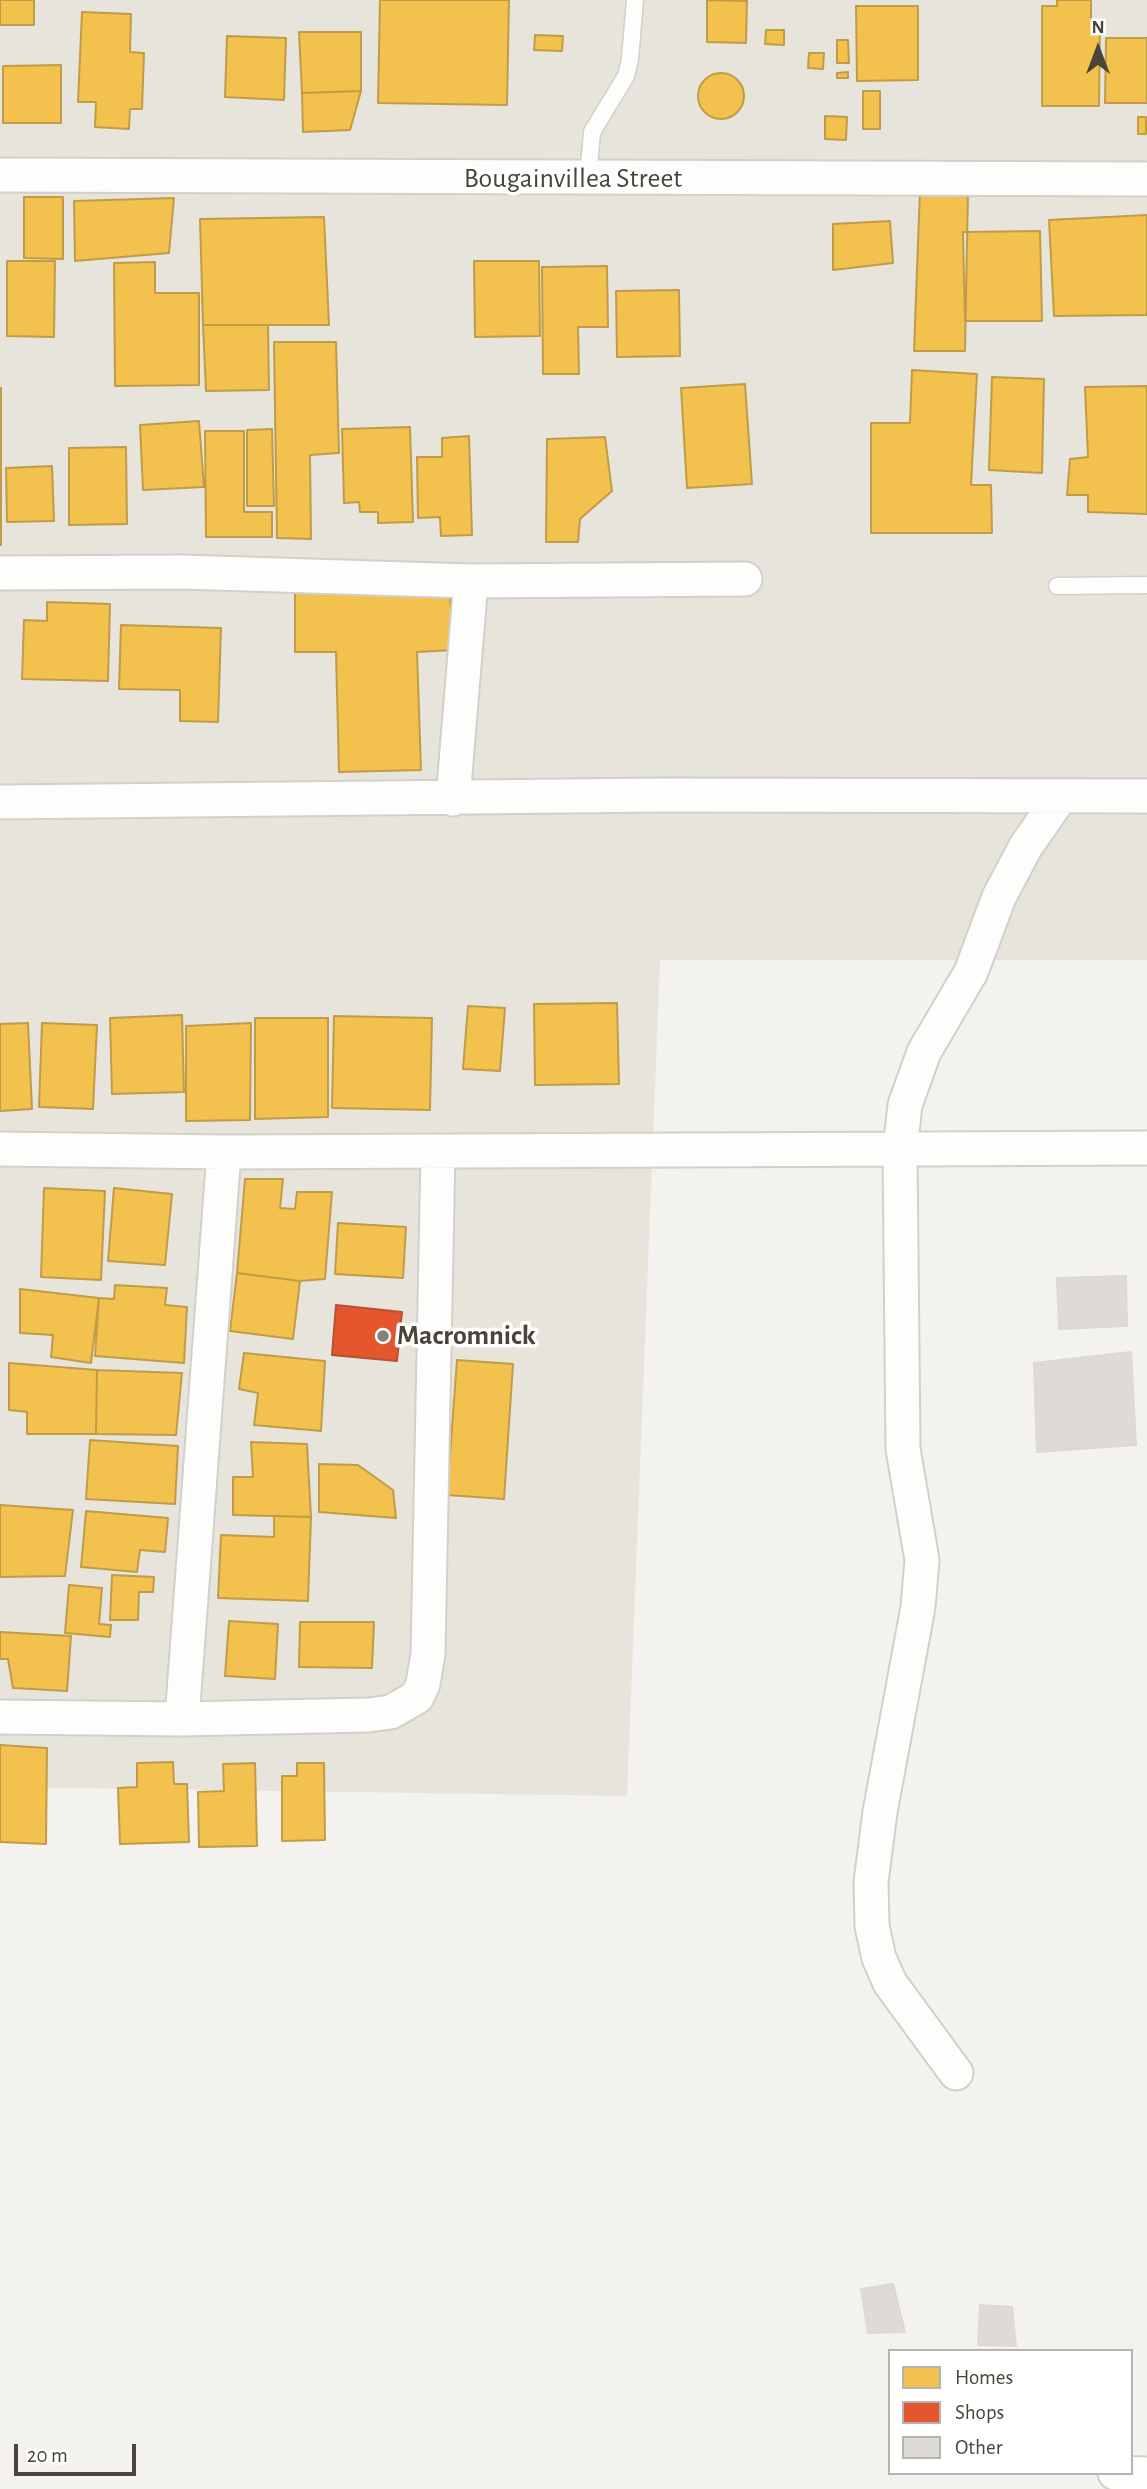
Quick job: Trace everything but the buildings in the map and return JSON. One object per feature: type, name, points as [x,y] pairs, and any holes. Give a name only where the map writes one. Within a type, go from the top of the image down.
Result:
[{"type":"street","name":"Bougainvillea Street","points":[[0,175],[1147,179]]},
{"type":"street","points":[[0,573],[182,572],[471,581],[746,579]]},
{"type":"street","points":[[453,799],[471,581]]},
{"type":"street","points":[[0,802],[661,795],[1147,796]]},
{"type":"street","points":[[956,2073],[890,1983],[879,1958],[872,1926],[872,1870],[918,1607],[922,1560],[903,1449],[900,1150],[905,1105],[924,1052],[971,971],[999,897],[1026,846],[1061,796]]},
{"type":"street","points":[[0,1149],[224,1152],[900,1150],[1031,1146],[1147,1148]]},
{"type":"street","points":[[0,1717],[182,1719],[368,1715],[407,1705],[417,1697],[424,1684],[428,1654],[438,1151]]},
{"type":"street","points":[[182,1719],[224,1152]]},
{"type":"lane","points":[[588,179],[592,131],[626,76],[635,0]]},
{"type":"lane","points":[[1056,586],[1147,585]]},
{"type":"shaded area","points":[[0,0],[1147,0],[1147,960],[660,960],[627,1796],[0,1787]]},
{"type":"place","name":"Macromnick","points":[[383,1336]]}]
